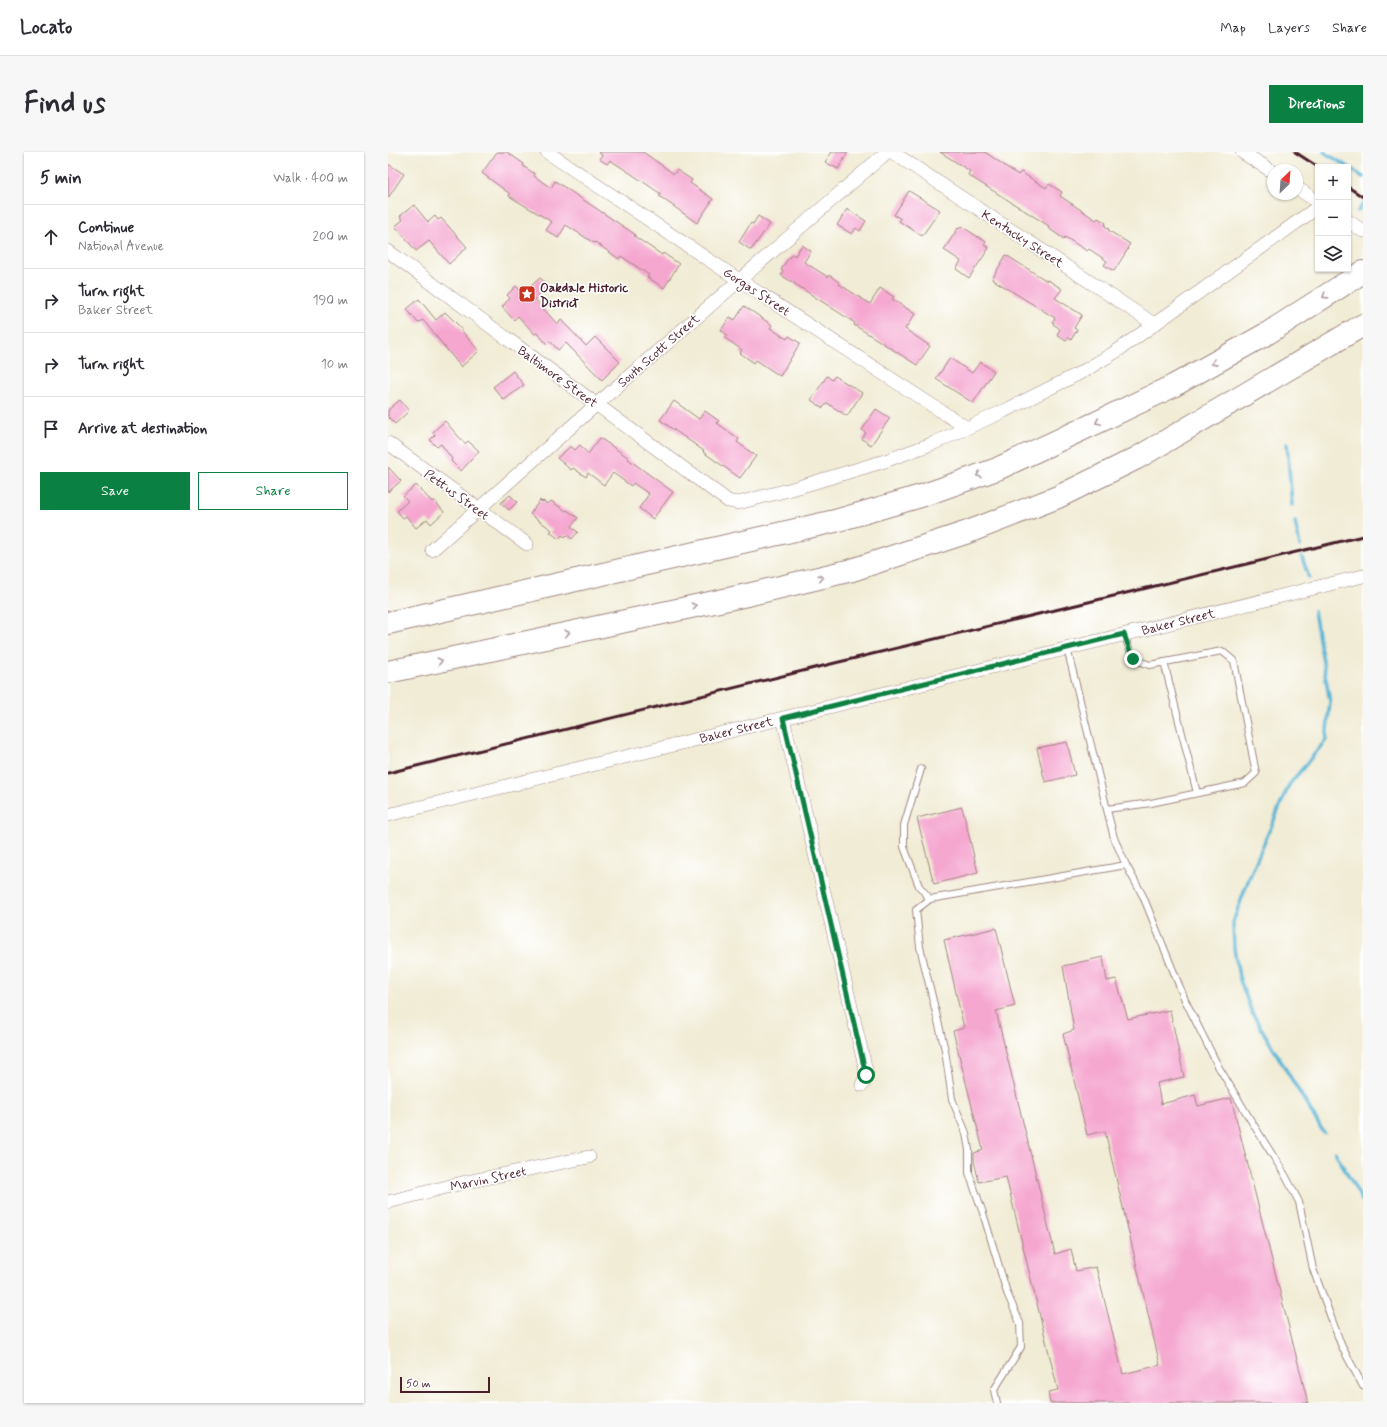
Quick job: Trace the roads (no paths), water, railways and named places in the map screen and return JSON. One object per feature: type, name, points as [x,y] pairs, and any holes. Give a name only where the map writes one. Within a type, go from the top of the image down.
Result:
[{"type":"highway","points":[[393,621],[835,521],[921,496],[990,471],[1173,386],[1268,333],[1360,273]]},
{"type":"highway","points":[[388,672],[747,595],[852,570],[968,532],[1058,497],[1137,458],[1363,325]]},
{"type":"highway","points":[[388,679],[411,667]]},
{"type":"street","name":"Gorgas Street","points":[[547,152],[739,280],[967,428]]},
{"type":"street","name":"South Scott Street","points":[[432,550],[597,404],[887,152]]},
{"type":"street","name":"Kentucky Street","points":[[892,152],[1154,324]]},
{"type":"street","points":[[1242,152],[1267,168]]},
{"type":"street","points":[[1303,192],[1315,200]]},
{"type":"street","points":[[967,428],[1082,372],[1117,351],[1315,209]]},
{"type":"street","points":[[1351,223],[1363,231]]},
{"type":"street","name":"Baltimore Street","points":[[388,251],[728,501],[738,503],[792,489],[885,461],[934,443],[967,428]]},
{"type":"street","name":"Pettus Street","points":[[388,444],[527,544]]},
{"type":"street","name":"Baker Street","points":[[388,815],[1363,576]]},
{"type":"street","points":[[783,718],[866,1075],[862,1085]]},
{"type":"street","name":"Marvin Street","points":[[388,1202],[466,1182],[589,1157]]},
{"type":"lane","points":[[1106,809],[1151,803],[1245,783],[1256,773],[1234,661],[1222,651],[1150,665],[1133,659],[1124,634]]},
{"type":"lane","points":[[1067,648],[1114,838],[1126,865],[1143,896],[1185,1000],[1218,1066],[1285,1175],[1299,1202],[1313,1268],[1342,1347],[1363,1386]]},
{"type":"lane","points":[[1164,662],[1197,793]]},
{"type":"lane","points":[[921,769],[910,800],[904,825],[904,846],[919,886],[930,899]]},
{"type":"lane","points":[[997,1403],[994,1390],[1021,1346],[1020,1323],[1008,1293],[969,1173],[966,1133],[952,1099],[944,1050],[920,947],[916,910],[930,899],[1126,865]]},
{"type":"waterway","points":[[1324,152],[1343,164]]},
{"type":"waterway","points":[[1351,169],[1363,177]]},
{"type":"waterway","points":[[1358,211],[1363,204]]},
{"type":"waterway","points":[[1287,443],[1292,505]]},
{"type":"waterway","points":[[1295,522],[1300,546]]},
{"type":"waterway","points":[[1302,557],[1309,578]]},
{"type":"waterway","points":[[1314,611],[1330,702],[1326,740],[1289,785],[1250,876],[1233,922],[1234,948],[1239,977],[1252,1013],[1324,1133]]},
{"type":"waterway","points":[[1335,1152],[1363,1202]]},
{"type":"railway","points":[[1295,152],[1315,165]]},
{"type":"railway","points":[[1351,189],[1363,197]]},
{"type":"railway","points":[[388,773],[835,663],[1363,536]]},
{"type":"place","name":"Oakdale Historic District","points":[[527,294]]}]
